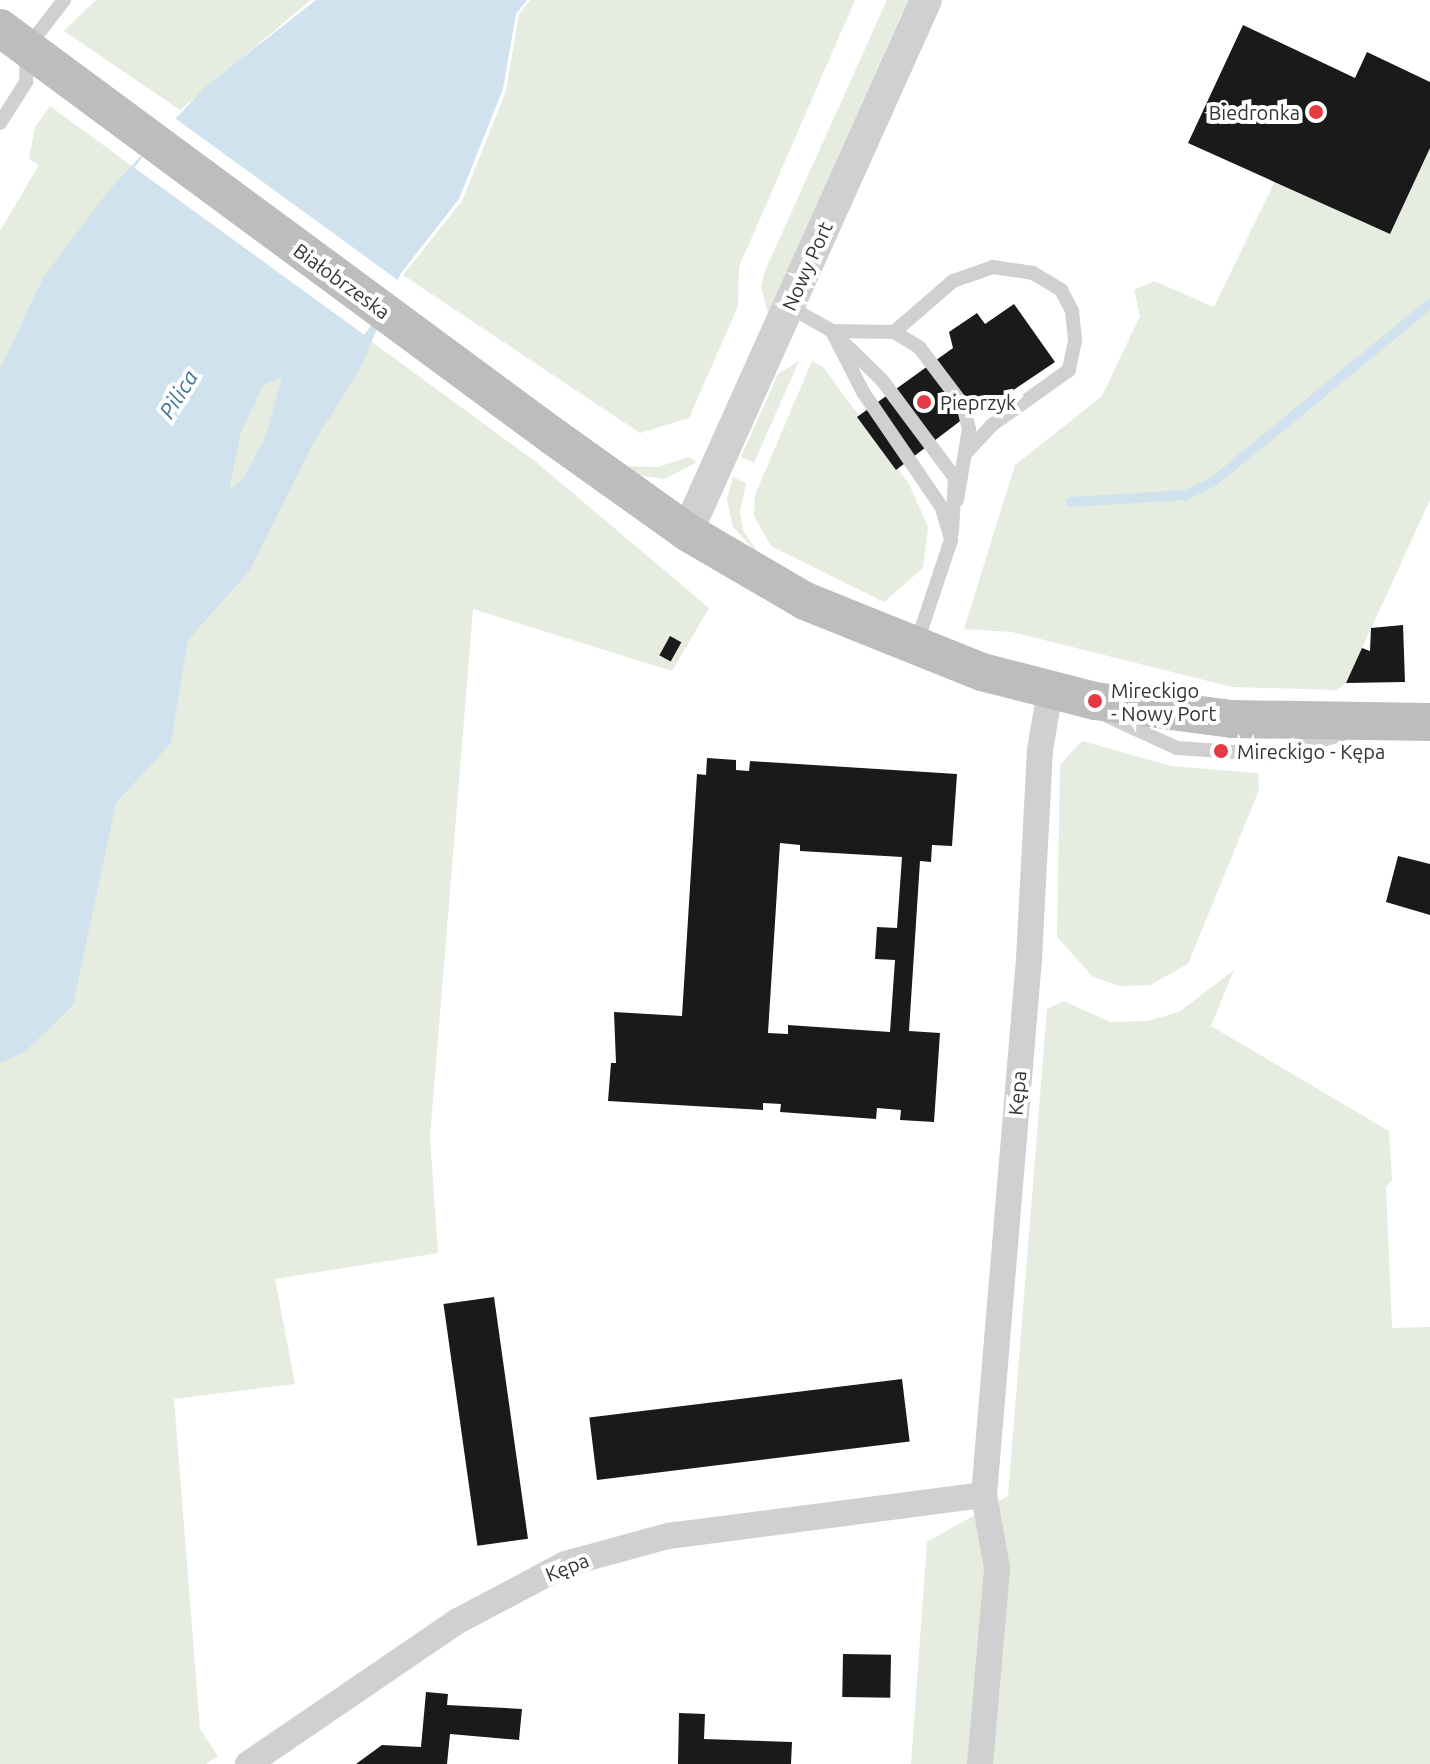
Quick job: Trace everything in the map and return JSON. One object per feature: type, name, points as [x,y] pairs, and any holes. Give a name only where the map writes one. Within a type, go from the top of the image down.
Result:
[{"type":"main road","name":"Białobrzeska","points":[[14,38],[687,532],[805,601],[915,649],[1050,691],[1232,719],[1378,724],[1430,722]]},
{"type":"street","name":"Nowy Port","points":[[687,532],[926,0]]},
{"type":"street","name":"Kępa","points":[[980,1764],[997,1568],[984,1495],[1029,959],[1040,750],[1050,691]]},
{"type":"street","name":"Kępa","points":[[248,1764],[458,1621],[565,1564],[668,1536],[984,1495]]},
{"type":"lane","points":[[0,123],[26,82],[14,38],[64,0]]},
{"type":"lane","points":[[894,332],[953,281],[993,267],[1033,273],[1061,290],[1072,311],[1075,341],[1069,370],[992,425],[967,452]]},
{"type":"lane","points":[[788,306],[832,331],[882,380],[955,478],[957,500]]},
{"type":"lane","points":[[832,331],[894,332],[919,347],[963,405],[969,429],[967,452],[951,540],[915,649]]},
{"type":"lane","points":[[832,331],[863,392],[942,508],[951,540]]},
{"type":"shaded area","points":[[96,0],[311,0],[180,110],[64,31]]},
{"type":"shaded area","points":[[530,0],[855,0],[739,267],[738,306],[689,418],[640,433],[403,275],[462,201],[506,91],[519,14]]},
{"type":"shaded area","points":[[887,0],[908,0],[768,313],[761,287],[764,273]]},
{"type":"shaded area","points":[[50,106],[536,462],[709,608],[672,671],[473,609],[430,1137],[438,1253],[275,1279],[295,1384],[174,1399],[200,1729],[218,1756],[206,1764],[0,1764],[0,231],[39,165],[29,159],[35,127]]},
{"type":"shaded area","points":[[1430,148],[1430,500],[1346,683],[1337,690],[1232,687],[1012,632],[964,629],[1015,465],[1102,396],[1140,316],[1134,290],[1154,281],[1214,307],[1275,181],[1390,234]]},
{"type":"shaded area","points":[[799,361],[754,463],[741,457],[778,374]]},
{"type":"shaded area","points":[[812,361],[823,367],[909,484],[928,527],[923,568],[884,602],[771,546],[754,516],[755,495]]},
{"type":"shaded area","points":[[689,457],[697,462],[664,479],[638,475],[625,466],[658,467]]},
{"type":"shaded area","points":[[733,477],[746,483],[740,512],[743,530],[760,556],[733,527],[727,499]]},
{"type":"shaded area","points":[[1082,741],[1171,766],[1258,773],[1259,790],[1188,964],[1150,985],[1120,986],[1093,977],[1057,937],[1060,765]]},
{"type":"shaded area","points":[[1234,970],[1211,1026],[1389,1131],[1392,1180],[1386,1187],[1392,1328],[1430,1327],[1430,1764],[911,1764],[927,1542],[1008,1496],[1047,1009],[1064,1001],[1110,1022],[1148,1021],[1179,1012]]},
{"type":"water","name":"Pilica","points":[[316,0],[527,0],[516,14],[503,89],[459,199],[401,273],[359,371],[314,442],[250,570],[188,640],[171,743],[116,803],[73,1005],[26,1051],[0,1063],[0,369],[43,278],[110,189],[205,87]],"holes":[[[282,377],[266,435],[244,478],[229,491],[241,432],[264,385]]]},
{"type":"pier","points":[[172,116],[402,283],[364,335],[134,168]]},
{"type":"building","name":"Biedronka","points":[[1243,25],[1355,78],[1367,52],[1430,82],[1430,148],[1390,234],[1188,143]]},
{"type":"building","points":[[1014,304],[1055,362],[997,401],[989,399],[896,470],[857,417],[953,348],[949,332],[977,313],[985,324]]},
{"type":"building","points":[[1403,625],[1405,682],[1346,683],[1362,648],[1370,651],[1371,628]]},
{"type":"building","points":[[670,636],[681,642],[671,662],[659,655]]},
{"type":"building","points":[[707,758],[736,760],[736,770],[749,771],[750,761],[957,774],[952,846],[932,845],[931,862],[920,861],[909,1031],[940,1033],[934,1122],[900,1120],[901,1110],[877,1108],[876,1119],[780,1112],[781,1104],[763,1103],[763,1110],[608,1101],[611,1063],[616,1063],[614,1012],[682,1016],[697,774],[706,775]],"holes":[[[780,843],[800,845],[800,851],[902,857],[897,928],[877,927],[875,959],[895,960],[890,1032],[788,1025],[788,1034],[768,1033]]]},
{"type":"building","points":[[1398,856],[1430,864],[1430,915],[1386,902]]},
{"type":"building","points":[[494,1297],[528,1539],[477,1546],[443,1304]]},
{"type":"building","points":[[902,1379],[910,1442],[597,1480],[589,1417]]},
{"type":"building","points":[[843,1654],[891,1655],[890,1698],[842,1697]]},
{"type":"building","points":[[426,1692],[448,1694],[447,1705],[522,1709],[519,1740],[450,1734],[447,1764],[356,1764],[382,1745],[421,1747]]},
{"type":"building","points":[[679,1713],[705,1714],[704,1739],[792,1742],[791,1764],[678,1764]]},
{"type":"waterway","points":[[1071,502],[1186,495],[1213,482],[1430,304]]},
{"type":"place","name":"Biedronka","points":[[1316,112]]},
{"type":"place","name":"Pieprzyk","points":[[924,402]]},
{"type":"place","name":"Mireckigo - Nowy Port","points":[[1095,701]]},
{"type":"place","name":"Mireckigo - Kępa","points":[[1221,751]]}]
